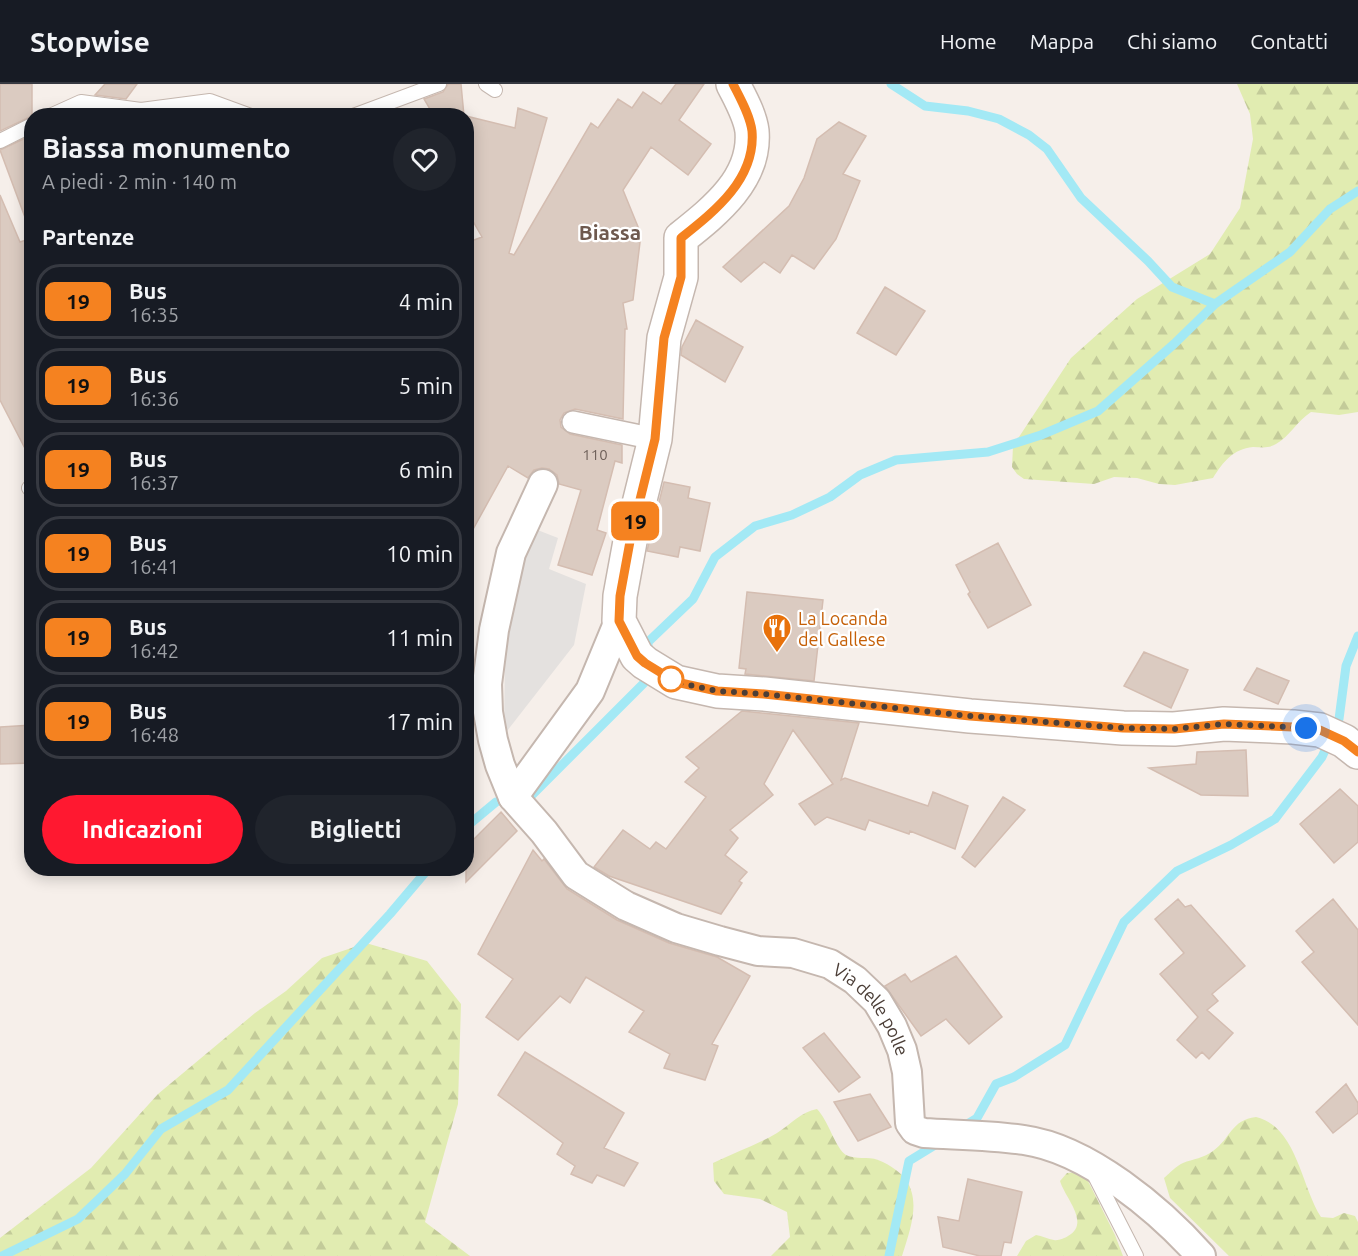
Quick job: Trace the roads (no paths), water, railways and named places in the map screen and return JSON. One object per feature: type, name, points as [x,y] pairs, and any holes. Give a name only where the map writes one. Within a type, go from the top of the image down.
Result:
[{"type":"street","points":[[513,797],[590,691],[619,621],[624,568],[655,439],[664,338],[681,277],[681,238],[718,208],[747,169],[751,152],[752,130],[733,84]]},
{"type":"street","points":[[573,422],[655,439]]},
{"type":"street","name":"Via delle polle","points":[[543,484],[511,553],[494,630],[488,684],[488,712],[500,765],[513,797],[544,832],[576,875],[626,906],[676,928],[758,951],[793,953],[830,964],[855,980],[877,1001],[892,1026],[902,1050],[907,1072],[910,1123],[920,1133],[1027,1140],[1062,1151],[1133,1191],[1188,1241],[1201,1256]]},
{"type":"street","points":[[619,621],[637,656],[655,670],[676,682],[717,691],[970,716],[1123,728],[1174,729],[1224,724],[1293,727],[1320,730],[1344,741],[1358,752]]},
{"type":"lane","points":[[374,108],[439,84]]},
{"type":"lane","points":[[68,108],[81,102],[126,108]]},
{"type":"lane","points":[[158,108],[210,102],[228,108]]},
{"type":"lane","points":[[0,141],[24,129]]},
{"type":"lane","points":[[1090,1165],[1136,1256]]},
{"type":"waterway","points":[[891,84],[925,106],[968,111],[999,119],[1029,135],[1047,149],[1081,198],[1148,261],[1172,287],[1215,304]]},
{"type":"waterway","points":[[648,646],[648,642],[693,599],[715,557],[755,526],[792,515],[830,497],[860,475],[896,460],[988,452],[1041,435],[1098,411],[1174,344],[1215,304],[1290,252],[1330,209],[1358,191]]},
{"type":"waterway","points":[[964,1126],[977,1118],[996,1084],[1014,1077],[1065,1045],[1124,922],[1177,871],[1231,845],[1275,819],[1322,757],[1339,719],[1346,666],[1358,636]]},
{"type":"waterway","points":[[530,797],[644,683]]},
{"type":"waterway","points":[[474,820],[496,802]]},
{"type":"waterway","points":[[2,1256],[78,1219],[125,1174],[161,1129],[228,1090],[422,876]]},
{"type":"waterway","points":[[889,1256],[909,1161],[940,1142]]},
{"type":"place","name":"La Locanda del Gallese","points":[[777,654]]},
{"type":"district","name":"Biassa","points":[[610,232]]}]
